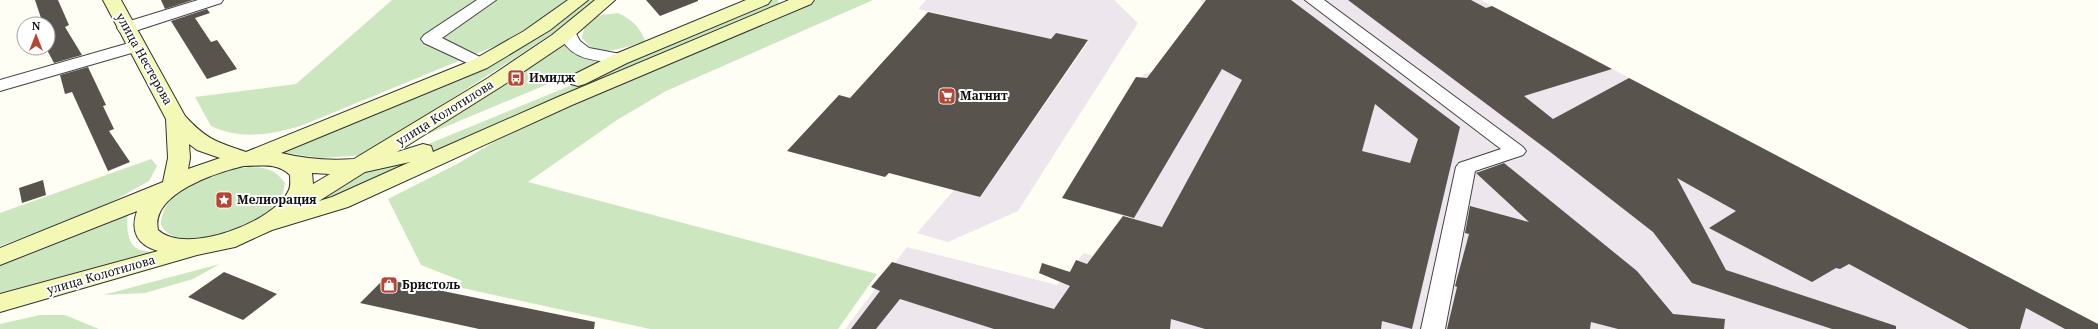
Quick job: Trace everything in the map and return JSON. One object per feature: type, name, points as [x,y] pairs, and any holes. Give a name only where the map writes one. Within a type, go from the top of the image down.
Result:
[{"type":"main road","name":"улица Нестерова","points":[[112,0],[176,119],[192,137],[206,146],[246,158]]},
{"type":"main road","name":"улица Колотилова","points":[[0,257],[170,188],[203,170],[246,158],[480,64],[539,30],[579,0]]},
{"type":"main road","name":"улица Колотилова","points":[[0,303],[203,246],[230,240],[259,228],[495,82],[567,32],[606,0]]},
{"type":"main road","points":[[291,163],[312,167],[359,167],[397,159],[430,148],[506,115],[620,59],[762,0]]},
{"type":"main road","points":[[259,228],[340,202],[626,74],[697,46],[805,0]]},
{"type":"main road","name":"улица Нестерова","points":[[170,188],[179,158],[176,119]]},
{"type":"main road","name":"улица Колотилова","points":[[246,158],[278,159],[291,163],[301,173],[302,186],[294,201],[278,216]]},
{"type":"main road","name":"улица Колотилова","points":[[170,188],[152,205],[145,220],[147,233],[158,243],[178,247],[203,246]]},
{"type":"street","points":[[126,28],[215,0]]},
{"type":"street","points":[[480,64],[430,39],[488,0]]},
{"type":"street","points":[[1313,0],[1516,150],[1466,168],[1433,329]]},
{"type":"street","points":[[567,32],[572,44],[583,52],[620,59]]},
{"type":"street","points":[[0,86],[136,46]]},
{"type":"shaded area","points":[[926,0],[1114,0],[1138,23],[1018,211],[948,242],[917,233],[954,190],[980,197],[1089,41],[1056,33],[1051,39],[918,9]]},
{"type":"shaded area","points":[[1201,0],[1481,0],[2098,324],[2098,329],[845,329],[907,247],[1057,285],[1084,253],[1100,258],[1130,218],[1068,199],[1144,74],[1159,69],[1206,5]]},
{"type":"green space","points":[[392,0],[566,0],[542,19],[500,44],[303,125],[279,131],[257,134],[234,133],[211,126],[195,97],[296,84]]},
{"type":"green space","points":[[584,0],[595,0],[555,32],[364,155],[321,158],[272,151],[414,95]]},
{"type":"green space","points":[[768,0],[778,0],[779,4],[307,208],[370,168],[572,85]]},
{"type":"green space","points":[[817,0],[873,0],[666,91],[617,120],[528,182],[877,274],[838,329],[650,329],[458,287],[462,281],[421,265],[388,199],[459,163],[502,137],[718,40]]},
{"type":"green space","points":[[618,13],[634,24],[645,41],[627,47],[598,51],[593,49],[582,38],[586,24],[589,20],[598,16]]},
{"type":"green space","points":[[564,42],[567,48],[575,55],[586,59],[603,61],[421,137]]},
{"type":"green space","points":[[151,159],[157,166],[149,181],[117,199],[71,220],[0,246],[0,213]]},
{"type":"green space","points":[[249,167],[269,170],[277,174],[285,183],[282,195],[275,205],[263,215],[248,224],[231,231],[196,239],[181,238],[169,234],[161,225],[164,211],[171,200],[193,183],[222,172]]},
{"type":"green space","points":[[128,211],[128,232],[131,242],[138,249],[154,253],[0,297],[0,263]]},
{"type":"green space","points":[[220,264],[193,279],[145,293],[103,295]]},
{"type":"green space","points":[[40,315],[65,315],[99,329],[0,329],[0,324]]},
{"type":"building","points":[[35,0],[58,0],[69,25],[65,27],[82,55],[54,63],[50,56],[56,56],[56,16],[40,16]]},
{"type":"building","points":[[161,0],[193,0],[165,9]]},
{"type":"building","points":[[646,0],[698,0],[698,1],[660,16]]},
{"type":"building","points":[[1206,0],[1291,0],[1460,127],[1412,329],[1382,321],[1381,329],[1205,329],[1171,319],[1170,329],[994,329],[900,299],[876,329],[851,329],[880,291],[871,287],[892,262],[1054,309],[1070,286],[1039,273],[1042,263],[1070,272],[1076,260],[1087,264],[1123,216],[1162,227],[1242,80],[1222,69],[1134,218],[1062,198],[1136,77],[1147,78]],"holes":[[[1375,104],[1418,139],[1410,163],[1362,151]]]},
{"type":"building","points":[[1348,0],[1471,0],[1486,8],[1492,6],[1612,69],[1524,96],[1553,119],[1629,78],[2098,324],[2098,329],[2065,329],[2026,308],[2020,329],[1969,329],[1849,264],[1840,269],[1836,268],[1812,282],[1709,228],[1736,211],[1677,178],[1726,270],[1896,326],[1896,329],[1832,329],[1692,283],[1653,232],[1549,151]]},
{"type":"building","points":[[207,9],[210,13],[195,18],[211,42],[217,40],[237,69],[207,79],[171,21]]},
{"type":"building","points":[[928,12],[1051,39],[1056,33],[1088,40],[980,197],[889,173],[885,177],[787,151],[839,95],[850,98]]},
{"type":"building","points":[[88,67],[106,105],[103,106],[114,129],[109,131],[130,162],[108,171],[72,92],[65,94],[60,75]]},
{"type":"building","points":[[1504,163],[1637,271],[1673,314],[1725,319],[1724,329],[1618,329],[1591,322],[1590,329],[1447,329],[1457,287],[1455,286],[1469,234],[1465,233],[1470,206],[1529,222],[1476,173]]},
{"type":"building","points":[[43,180],[46,195],[22,203],[19,188]]},
{"type":"building","points":[[224,272],[277,294],[243,320],[188,297]]},
{"type":"building","points":[[384,279],[595,322],[594,329],[479,329],[360,303]]},
{"type":"place","name":"Имидж","points":[[516,78]]},
{"type":"place","name":"Магнит","points":[[947,96]]},
{"type":"place","name":"Мелиорация","points":[[224,200]]},
{"type":"place","name":"Бристоль","points":[[389,285]]}]
